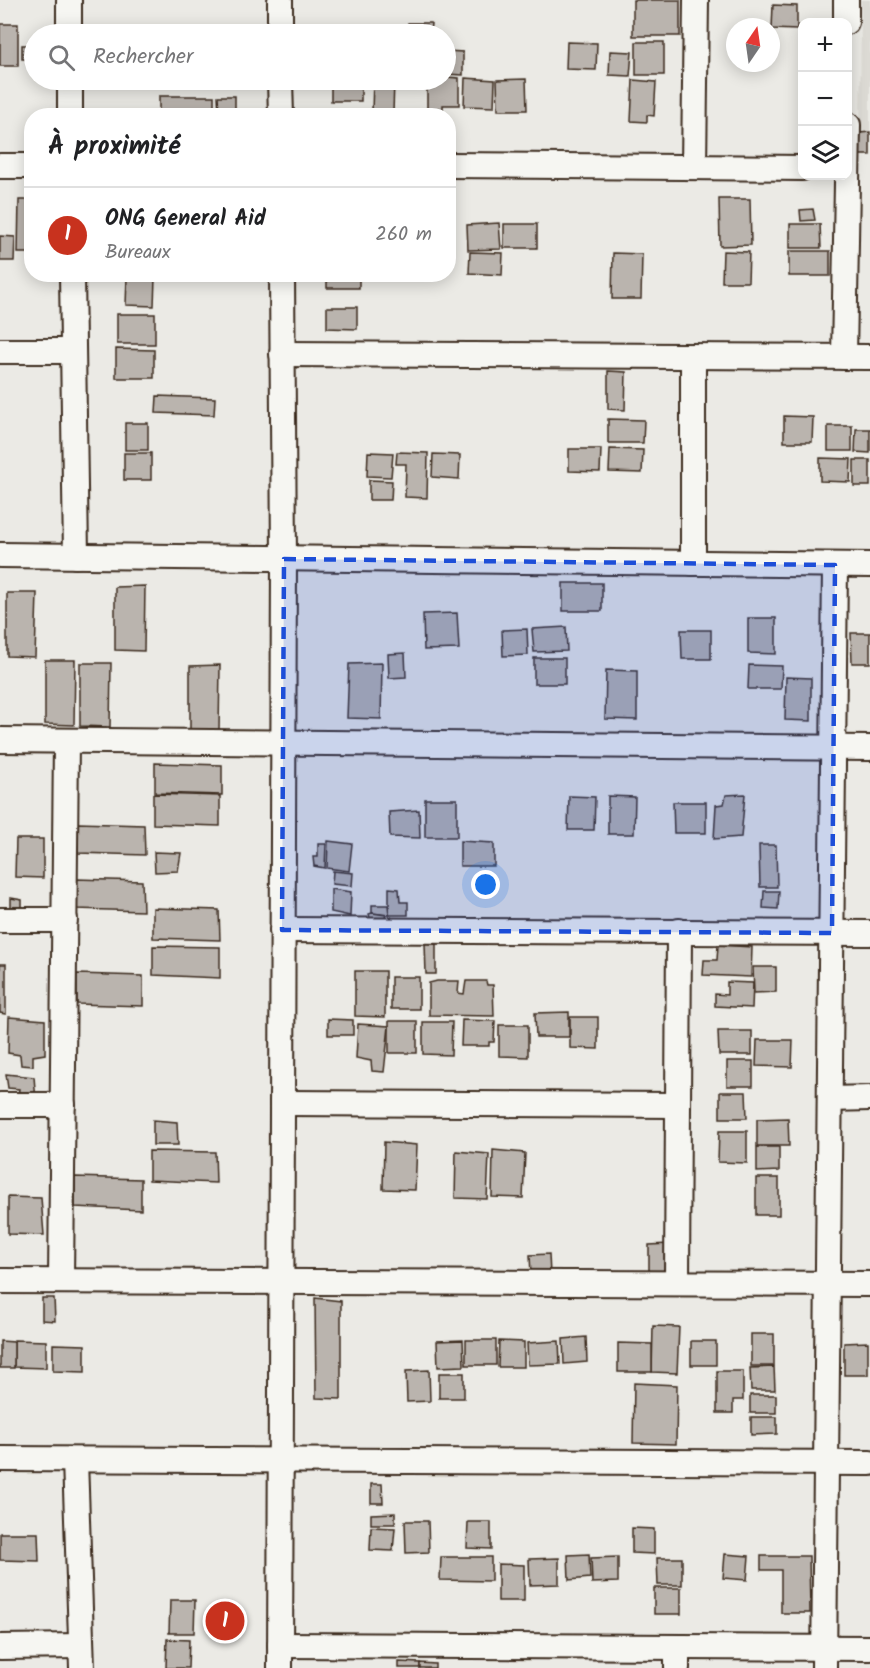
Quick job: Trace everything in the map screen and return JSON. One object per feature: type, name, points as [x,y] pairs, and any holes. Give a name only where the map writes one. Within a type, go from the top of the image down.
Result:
[{"type":"street","points":[[69,0],[69,24]]},
{"type":"street","points":[[280,0],[280,24]]},
{"type":"street","points":[[694,167],[696,0]]},
{"type":"street","points":[[846,0],[846,18]]},
{"type":"street","points":[[70,90],[70,108]]},
{"type":"street","points":[[280,90],[280,108]]},
{"type":"street","points":[[844,357],[855,169],[848,126]]},
{"type":"street","points":[[456,165],[798,168]]},
{"type":"street","points":[[0,166],[24,166]]},
{"type":"street","points":[[72,282],[76,556]]},
{"type":"street","points":[[282,282],[284,559],[280,1656],[824,1658],[870,1648]]},
{"type":"street","points":[[0,351],[74,351]]},
{"type":"street","points":[[282,354],[870,357]]},
{"type":"street","points":[[693,356],[693,563]]},
{"type":"street","points":[[0,555],[870,565]]},
{"type":"street","points":[[824,1658],[835,565]]},
{"type":"street","points":[[0,740],[870,748]]},
{"type":"street","points":[[61,1281],[66,741]]},
{"type":"street","points":[[0,920],[65,920]]},
{"type":"street","points":[[282,930],[870,933]]},
{"type":"street","points":[[677,1283],[679,931]]},
{"type":"street","points":[[830,1099],[870,1098]]},
{"type":"street","points":[[282,1103],[678,1105]]},
{"type":"street","points":[[0,1105],[63,1105]]},
{"type":"street","points":[[0,1281],[870,1284]]},
{"type":"street","points":[[0,1459],[870,1463]]},
{"type":"street","points":[[0,1647],[82,1657],[75,1460]]},
{"type":"highlighted area","points":[[284,559],[835,565],[832,933],[282,930]]},
{"type":"shaded area","points":[[861,0],[870,0],[870,155],[860,155]]},
{"type":"building","points":[[633,0],[680,0],[680,36],[633,36]]},
{"type":"building","points":[[773,5],[797,6],[797,30],[780,29],[780,18],[772,18]]},
{"type":"building","points":[[408,23],[431,23],[431,24]]},
{"type":"building","points":[[0,24],[18,24],[18,66],[0,66]]},
{"type":"building","points":[[567,42],[597,43],[596,70],[566,69]]},
{"type":"building","points":[[636,42],[664,42],[664,75],[636,75]]},
{"type":"building","points":[[22,45],[24,45],[24,59],[22,59]]},
{"type":"building","points":[[610,51],[632,52],[630,76],[609,75]]},
{"type":"building","points":[[456,52],[463,52],[463,75],[456,75]]},
{"type":"building","points":[[456,78],[459,78],[459,105],[427,108],[427,90],[456,90]]},
{"type":"building","points":[[465,78],[495,80],[494,107],[464,106]]},
{"type":"building","points":[[526,79],[527,110],[498,110],[497,80]]},
{"type":"building","points":[[633,80],[656,82],[654,116],[647,115],[647,122],[631,121]]},
{"type":"building","points":[[331,90],[361,90],[361,101],[331,101]]},
{"type":"building","points":[[373,90],[394,90],[393,108],[372,108]]},
{"type":"building","points":[[159,96],[214,96],[214,108],[159,108]]},
{"type":"building","points":[[218,96],[235,96],[235,108],[219,108]]},
{"type":"building","points":[[870,132],[870,155],[860,155],[860,133]]},
{"type":"building","points":[[719,199],[750,199],[751,245],[720,246]]},
{"type":"building","points":[[19,200],[24,200],[24,253],[18,253]]},
{"type":"building","points":[[813,209],[815,220],[801,221],[800,210]]},
{"type":"building","points":[[499,223],[501,249],[468,250],[467,225]]},
{"type":"building","points":[[504,224],[537,224],[537,248],[504,248]]},
{"type":"building","points":[[790,224],[820,224],[821,248],[790,248]]},
{"type":"building","points":[[0,236],[15,237],[14,261],[0,261]]},
{"type":"building","points":[[723,251],[749,252],[748,282],[722,282]]},
{"type":"building","points":[[789,251],[830,251],[830,276],[789,276]]},
{"type":"building","points":[[470,252],[503,253],[502,275],[469,273]]},
{"type":"building","points":[[613,253],[642,254],[641,299],[612,299]]},
{"type":"building","points":[[127,282],[155,282],[154,306],[126,305]]},
{"type":"building","points":[[327,282],[359,282],[359,288],[327,288]]},
{"type":"building","points":[[327,307],[357,307],[357,329],[327,328]]},
{"type":"building","points":[[117,314],[155,314],[155,344],[117,344]]},
{"type":"building","points":[[116,349],[154,350],[154,378],[116,378]]},
{"type":"building","points":[[608,371],[626,372],[625,410],[608,409]]},
{"type":"building","points":[[157,396],[215,398],[214,415],[156,413]]},
{"type":"building","points":[[784,416],[813,417],[812,442],[784,442]]},
{"type":"building","points":[[608,419],[644,420],[643,443],[608,443]]},
{"type":"building","points":[[125,423],[148,423],[148,450],[125,450]]},
{"type":"building","points":[[828,426],[852,426],[852,451],[828,451]]},
{"type":"building","points":[[856,429],[870,429],[870,453],[855,452]]},
{"type":"building","points":[[569,449],[601,449],[600,472],[569,471]]},
{"type":"building","points":[[610,449],[643,450],[642,473],[609,472]]},
{"type":"building","points":[[368,452],[393,453],[391,477],[367,476]]},
{"type":"building","points":[[397,452],[428,453],[427,498],[405,497],[406,464],[396,464]]},
{"type":"building","points":[[124,453],[151,453],[151,480],[124,480]]},
{"type":"building","points":[[433,454],[460,455],[459,479],[432,477]]},
{"type":"building","points":[[820,458],[851,459],[850,482],[820,481]]},
{"type":"building","points":[[854,460],[870,460],[870,486],[854,486]]},
{"type":"building","points":[[369,480],[392,481],[391,500],[369,500]]},
{"type":"building","points":[[563,583],[602,583],[602,611],[563,611]]},
{"type":"building","points":[[145,586],[144,651],[115,650],[115,587]]},
{"type":"building","points":[[7,593],[37,593],[35,657],[7,656]]},
{"type":"building","points":[[457,613],[459,649],[424,650],[423,614]]},
{"type":"building","points":[[748,618],[776,618],[776,654],[748,653]]},
{"type":"building","points":[[566,627],[567,651],[534,652],[532,629]]},
{"type":"building","points":[[527,629],[528,655],[503,656],[502,630]]},
{"type":"building","points":[[681,630],[711,630],[711,659],[682,659]]},
{"type":"building","points":[[851,633],[870,633],[870,663],[852,663]]},
{"type":"building","points":[[405,653],[406,677],[389,678],[388,654]]},
{"type":"building","points":[[534,658],[565,658],[565,684],[534,684]]},
{"type":"building","points":[[45,660],[75,660],[74,725],[45,724]]},
{"type":"building","points":[[80,663],[111,663],[110,727],[80,726]]},
{"type":"building","points":[[382,663],[381,719],[347,718],[349,664]]},
{"type":"building","points":[[220,665],[219,730],[190,729],[190,666]]},
{"type":"building","points":[[749,665],[782,666],[781,689],[748,689]]},
{"type":"building","points":[[606,670],[637,671],[637,720],[605,719]]},
{"type":"building","points":[[786,677],[811,678],[811,721],[785,720]]},
{"type":"building","points":[[155,763],[222,765],[222,795],[155,793]]},
{"type":"building","points":[[153,794],[220,796],[220,826],[153,824]]},
{"type":"building","points":[[745,794],[741,837],[714,839],[716,805],[724,804],[726,795]]},
{"type":"building","points":[[569,796],[595,797],[594,830],[568,830]]},
{"type":"building","points":[[608,796],[635,797],[634,834],[608,834]]},
{"type":"building","points":[[425,799],[457,799],[457,837],[425,837]]},
{"type":"building","points":[[673,802],[706,802],[706,833],[674,833]]},
{"type":"building","points":[[419,810],[420,838],[390,837],[389,812]]},
{"type":"building","points":[[78,823],[144,825],[145,855],[78,853]]},
{"type":"building","points":[[16,839],[43,839],[43,878],[15,877]]},
{"type":"building","points":[[328,841],[352,844],[349,871],[327,868]]},
{"type":"building","points":[[460,841],[494,843],[494,866],[460,866]]},
{"type":"building","points":[[318,844],[326,844],[325,868],[314,866],[313,857],[318,857]]},
{"type":"building","points":[[759,845],[776,845],[777,887],[760,887]]},
{"type":"building","points":[[154,852],[181,853],[178,871],[155,872]]},
{"type":"building","points":[[333,871],[353,873],[352,886],[332,884]]},
{"type":"building","points":[[76,879],[142,881],[143,911],[76,909]]},
{"type":"building","points":[[389,888],[399,889],[400,902],[408,902],[408,915],[389,915]]},
{"type":"building","points":[[331,889],[351,892],[350,916],[331,912]]},
{"type":"building","points":[[764,891],[779,891],[778,909],[763,908]]},
{"type":"building","points":[[11,898],[22,900],[22,908],[11,909]]},
{"type":"building","points":[[372,905],[388,905],[389,915],[372,913]]},
{"type":"building","points":[[153,908],[219,910],[220,940],[153,938]]},
{"type":"building","points":[[369,914],[386,915],[383,922],[371,922]]},
{"type":"building","points":[[425,943],[436,944],[436,974],[426,974]]},
{"type":"building","points":[[718,945],[752,947],[751,977],[703,975],[704,960],[717,960]]},
{"type":"building","points":[[153,946],[220,947],[220,978],[153,975]]},
{"type":"building","points":[[0,964],[6,964],[6,1014],[0,1013]]},
{"type":"building","points":[[753,967],[776,967],[776,992],[754,993]]},
{"type":"building","points":[[355,971],[385,971],[385,1017],[355,1016]]},
{"type":"building","points":[[77,974],[143,976],[143,1006],[77,1004]]},
{"type":"building","points":[[391,977],[419,977],[419,1009],[391,1009]]},
{"type":"building","points":[[459,981],[458,993],[464,994],[466,981],[486,981],[487,985],[493,985],[494,1016],[429,1015],[429,983]]},
{"type":"building","points":[[727,982],[753,983],[752,1008],[715,1006],[715,994],[727,995]]},
{"type":"building","points":[[569,1012],[569,1037],[536,1037],[535,1013]]},
{"type":"building","points":[[9,1017],[45,1020],[45,1054],[33,1056],[33,1066],[21,1065],[20,1055],[8,1053]]},
{"type":"building","points":[[570,1017],[598,1017],[598,1049],[570,1048]]},
{"type":"building","points":[[328,1019],[353,1020],[353,1035],[328,1035]]},
{"type":"building","points":[[462,1020],[495,1021],[494,1042],[489,1042],[489,1046],[461,1046]]},
{"type":"building","points":[[389,1021],[417,1021],[417,1053],[389,1053]]},
{"type":"building","points":[[423,1022],[452,1022],[451,1055],[423,1054]]},
{"type":"building","points":[[358,1024],[389,1026],[384,1072],[372,1071],[371,1061],[356,1058]]},
{"type":"building","points":[[499,1025],[528,1025],[528,1057],[499,1056]]},
{"type":"building","points":[[718,1031],[752,1031],[752,1055],[719,1055]]},
{"type":"building","points":[[757,1040],[793,1040],[792,1067],[756,1066]]},
{"type":"building","points":[[727,1061],[753,1061],[753,1086],[727,1086]]},
{"type":"building","points":[[6,1074],[34,1077],[36,1101],[18,1097],[19,1089],[8,1088]]},
{"type":"building","points":[[720,1092],[746,1092],[747,1118],[720,1118]]},
{"type":"building","points":[[788,1118],[789,1146],[757,1146],[757,1119]]},
{"type":"building","points":[[153,1120],[177,1122],[178,1145],[153,1145]]},
{"type":"building","points":[[719,1131],[747,1131],[747,1163],[718,1162]]},
{"type":"building","points":[[384,1142],[417,1145],[415,1190],[383,1189]]},
{"type":"building","points":[[757,1147],[779,1147],[779,1171],[757,1172]]},
{"type":"building","points":[[493,1150],[525,1153],[523,1198],[492,1197]]},
{"type":"building","points":[[149,1151],[215,1152],[216,1183],[149,1180]]},
{"type":"building","points":[[456,1151],[489,1154],[487,1199],[455,1198]]},
{"type":"building","points":[[75,1177],[141,1179],[141,1210],[75,1207]]},
{"type":"building","points":[[756,1178],[779,1178],[779,1215],[756,1215]]},
{"type":"building","points":[[8,1197],[41,1198],[44,1235],[8,1234]]},
{"type":"building","points":[[669,1244],[669,1271],[649,1271],[649,1245]]},
{"type":"building","points":[[549,1254],[550,1275],[531,1275],[530,1255]]},
{"type":"building","points":[[42,1298],[54,1298],[55,1321],[42,1320]]},
{"type":"building","points":[[315,1298],[341,1301],[341,1399],[316,1398]]},
{"type":"building","points":[[653,1326],[679,1327],[677,1373],[652,1372]]},
{"type":"building","points":[[751,1334],[774,1334],[774,1366],[751,1366]]},
{"type":"building","points":[[586,1337],[587,1362],[564,1364],[563,1339]]},
{"type":"building","points":[[14,1340],[46,1341],[46,1368],[14,1367]]},
{"type":"building","points":[[463,1340],[464,1366],[438,1367],[437,1341]]},
{"type":"building","points":[[466,1340],[496,1340],[496,1365],[466,1365]]},
{"type":"building","points":[[0,1341],[14,1342],[14,1368],[0,1368]]},
{"type":"building","points":[[499,1341],[524,1342],[524,1367],[498,1367]]},
{"type":"building","points":[[559,1341],[560,1364],[528,1365],[527,1343]]},
{"type":"building","points":[[691,1341],[716,1341],[716,1365],[691,1365]]},
{"type":"building","points":[[868,1342],[868,1375],[844,1375],[844,1343]]},
{"type":"building","points":[[618,1343],[652,1344],[652,1372],[618,1372]]},
{"type":"building","points":[[53,1344],[85,1345],[85,1372],[53,1371]]},
{"type":"building","points":[[774,1367],[775,1390],[751,1390],[750,1368]]},
{"type":"building","points":[[429,1370],[430,1401],[407,1402],[406,1371]]},
{"type":"building","points":[[717,1371],[743,1371],[743,1400],[733,1400],[733,1413],[717,1413]]},
{"type":"building","points":[[439,1373],[464,1373],[464,1398],[439,1398]]},
{"type":"building","points":[[634,1383],[677,1385],[676,1444],[633,1443]]},
{"type":"building","points":[[750,1395],[776,1395],[776,1413],[750,1413]]},
{"type":"building","points":[[751,1417],[777,1417],[777,1434],[751,1435]]},
{"type":"building","points":[[371,1484],[382,1484],[383,1503],[371,1503]]},
{"type":"building","points":[[395,1513],[395,1524],[371,1524],[371,1514]]},
{"type":"building","points":[[405,1521],[428,1521],[429,1552],[406,1553]]},
{"type":"building","points":[[468,1522],[491,1522],[491,1549],[467,1548]]},
{"type":"building","points":[[371,1527],[395,1528],[393,1551],[370,1550]]},
{"type":"building","points":[[632,1528],[654,1529],[654,1554],[632,1553]]},
{"type":"building","points":[[0,1533],[38,1533],[39,1561],[0,1560]]},
{"type":"building","points":[[589,1554],[590,1578],[569,1580],[568,1555]]},
{"type":"building","points":[[725,1554],[749,1556],[747,1580],[723,1578]]},
{"type":"building","points":[[761,1556],[809,1556],[810,1613],[781,1613],[781,1570],[761,1570]]},
{"type":"building","points":[[441,1557],[491,1557],[491,1581],[440,1580]]},
{"type":"building","points":[[618,1557],[618,1582],[592,1583],[591,1558]]},
{"type":"building","points":[[559,1558],[559,1584],[530,1585],[529,1559]]},
{"type":"building","points":[[657,1558],[682,1558],[682,1585],[658,1585]]},
{"type":"building","points":[[498,1564],[524,1565],[524,1601],[498,1601]]},
{"type":"building","points":[[654,1588],[681,1588],[681,1614],[654,1614]]},
{"type":"building","points":[[170,1600],[195,1600],[194,1633],[169,1633]]},
{"type":"building","points":[[167,1639],[189,1640],[188,1668],[166,1668]]},
{"type":"building","points":[[399,1662],[420,1663],[420,1668],[399,1668]]},
{"type":"building","points":[[420,1663],[435,1664],[435,1668],[420,1668]]},
{"type":"place","name":"ONG General Aid","points":[[225,1621]]}]
